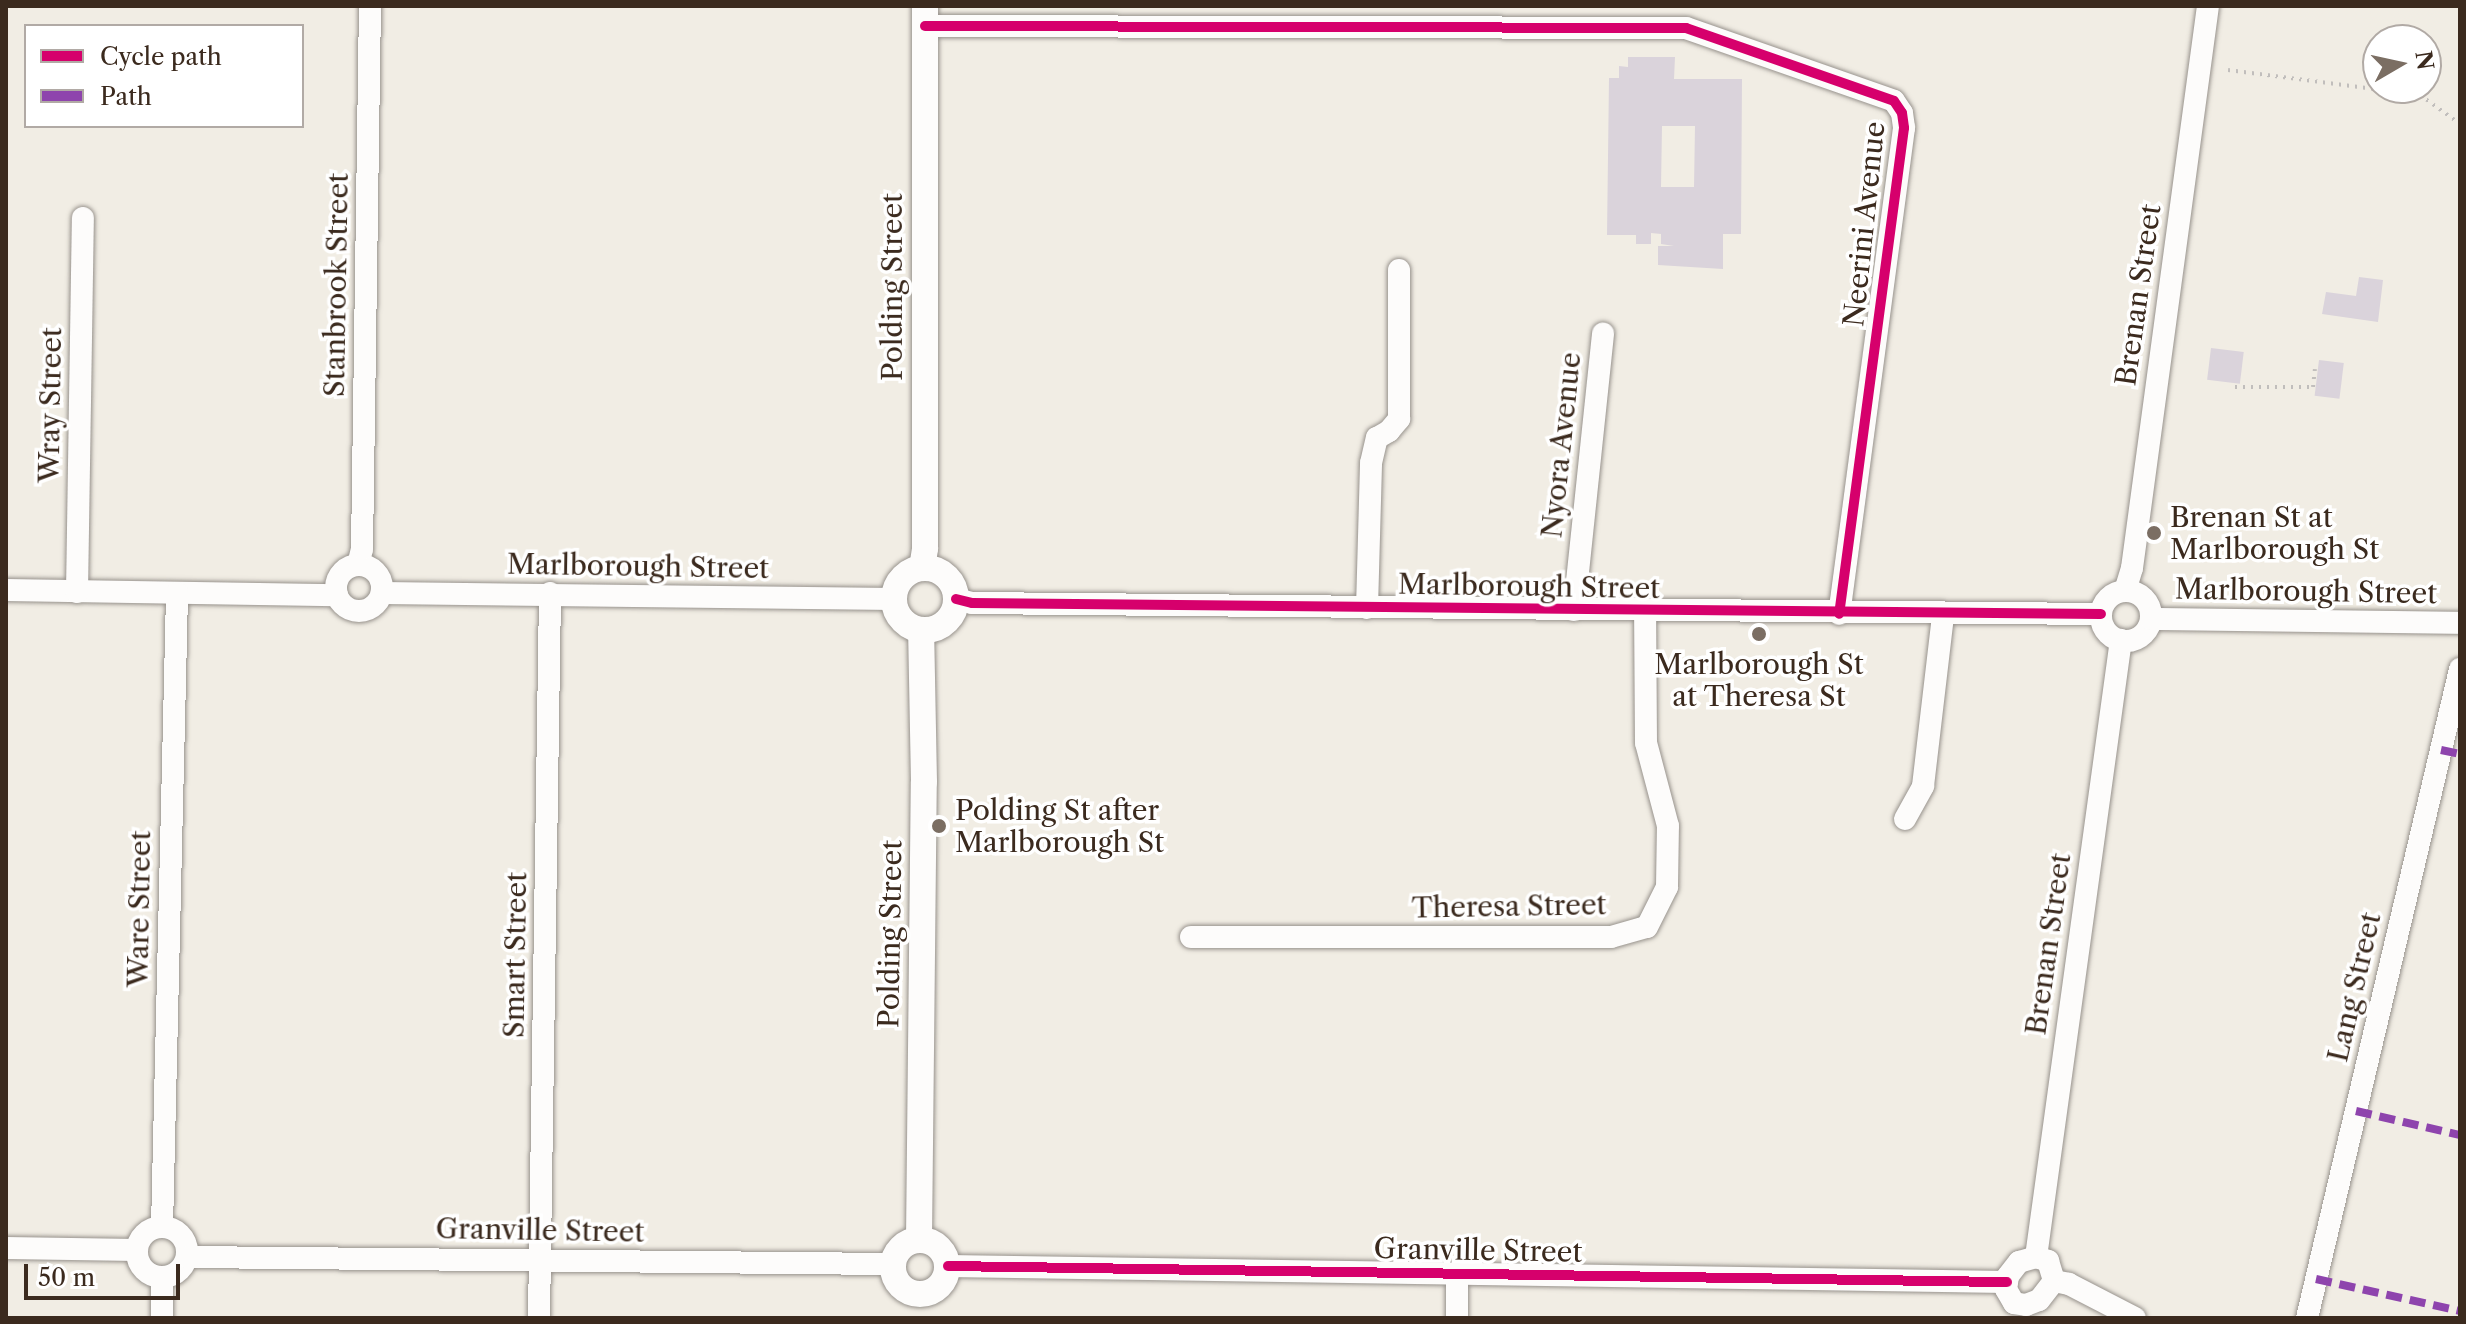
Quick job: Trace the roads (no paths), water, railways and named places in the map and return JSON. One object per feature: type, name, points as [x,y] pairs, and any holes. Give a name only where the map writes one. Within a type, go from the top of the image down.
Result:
[{"type":"main road","name":"Polding Street","points":[[922,568],[925,548],[925,16]]},
{"type":"main road","points":[[922,568],[946,576],[956,599],[945,623],[921,630],[901,620],[894,599],[902,578],[922,568]]},
{"type":"main road","name":"Polding Street","points":[[919,1240],[924,782],[921,630]]},
{"type":"main road","points":[[919,1240],[939,1247],[948,1266],[939,1288],[917,1306],[898,1285],[892,1264],[901,1247],[919,1240]]},
{"type":"street","name":"Stanbrook Street","points":[[358,565],[362,549],[370,6]]},
{"type":"street","name":"Brenan Street","points":[[2125,591],[2136,540],[2208,6]]},
{"type":"street","name":"Neerini Avenue","points":[[925,16],[1686,28],[1894,101],[1902,113],[1904,128],[1839,614]]},
{"type":"street","name":"Wray Street","points":[[77,592],[83,218]]},
{"type":"street","points":[[1367,608],[1371,463],[1377,438],[1389,431],[1399,419],[1399,270]]},
{"type":"street","name":"Nyora Avenue","points":[[1574,610],[1603,334]]},
{"type":"street","points":[[358,565],[376,573],[382,593],[374,606],[360,612],[345,607],[337,595],[340,575],[358,565]]},
{"type":"street","points":[[6,590],[337,595]]},
{"type":"street","points":[[2125,591],[2137,593],[2146,601],[2151,619],[2142,635],[2121,640],[2108,632],[2101,614],[2109,598],[2125,591]]},
{"type":"street","name":"Ware Street","points":[[162,1227],[177,593]]},
{"type":"street","name":"Marlborough Street","points":[[382,593],[894,599]]},
{"type":"street","name":"Smart Street","points":[[539,1318],[550,593]]},
{"type":"street","name":"Marlborough Street","points":[[956,599],[972,603],[1645,612],[2101,614]]},
{"type":"street","name":"Theresa Street","points":[[1191,937],[1611,937],[1647,927],[1667,887],[1668,826],[1646,743],[1645,612]]},
{"type":"street","points":[[1905,819],[1923,786],[1943,615]]},
{"type":"street","name":"Marlborough Street","points":[[2151,619],[2460,623]]},
{"type":"street","name":"Brenan Street","points":[[2036,1257],[2121,640]]},
{"type":"street","name":"Lang Street","points":[[2307,1318],[2460,669]]},
{"type":"street","points":[[162,1227],[180,1234],[185,1241],[187,1257],[178,1272],[162,1277],[147,1272],[137,1250],[144,1235],[162,1227]]},
{"type":"street","points":[[6,1248],[137,1250]]},
{"type":"street","name":"Granville Street","points":[[187,1257],[892,1264]]},
{"type":"street","points":[[2036,1257],[2048,1261],[2054,1281],[2045,1295],[2025,1312],[2011,1299],[2007,1282],[2019,1262],[2036,1257]]},
{"type":"street","name":"Granville Street","points":[[948,1266],[2007,1282]]},
{"type":"street","points":[[1457,1273],[1457,1318]]},
{"type":"street","points":[[162,1277],[162,1318]]},
{"type":"street","points":[[2054,1281],[2069,1284],[2135,1318]]},
{"type":"place","name":"Brenan St at Marlborough St","points":[[2154,533]]},
{"type":"place","name":"Marlborough St at Theresa St","points":[[1759,634]]},
{"type":"place","name":"Polding St after Marlborough St","points":[[939,826]]}]
